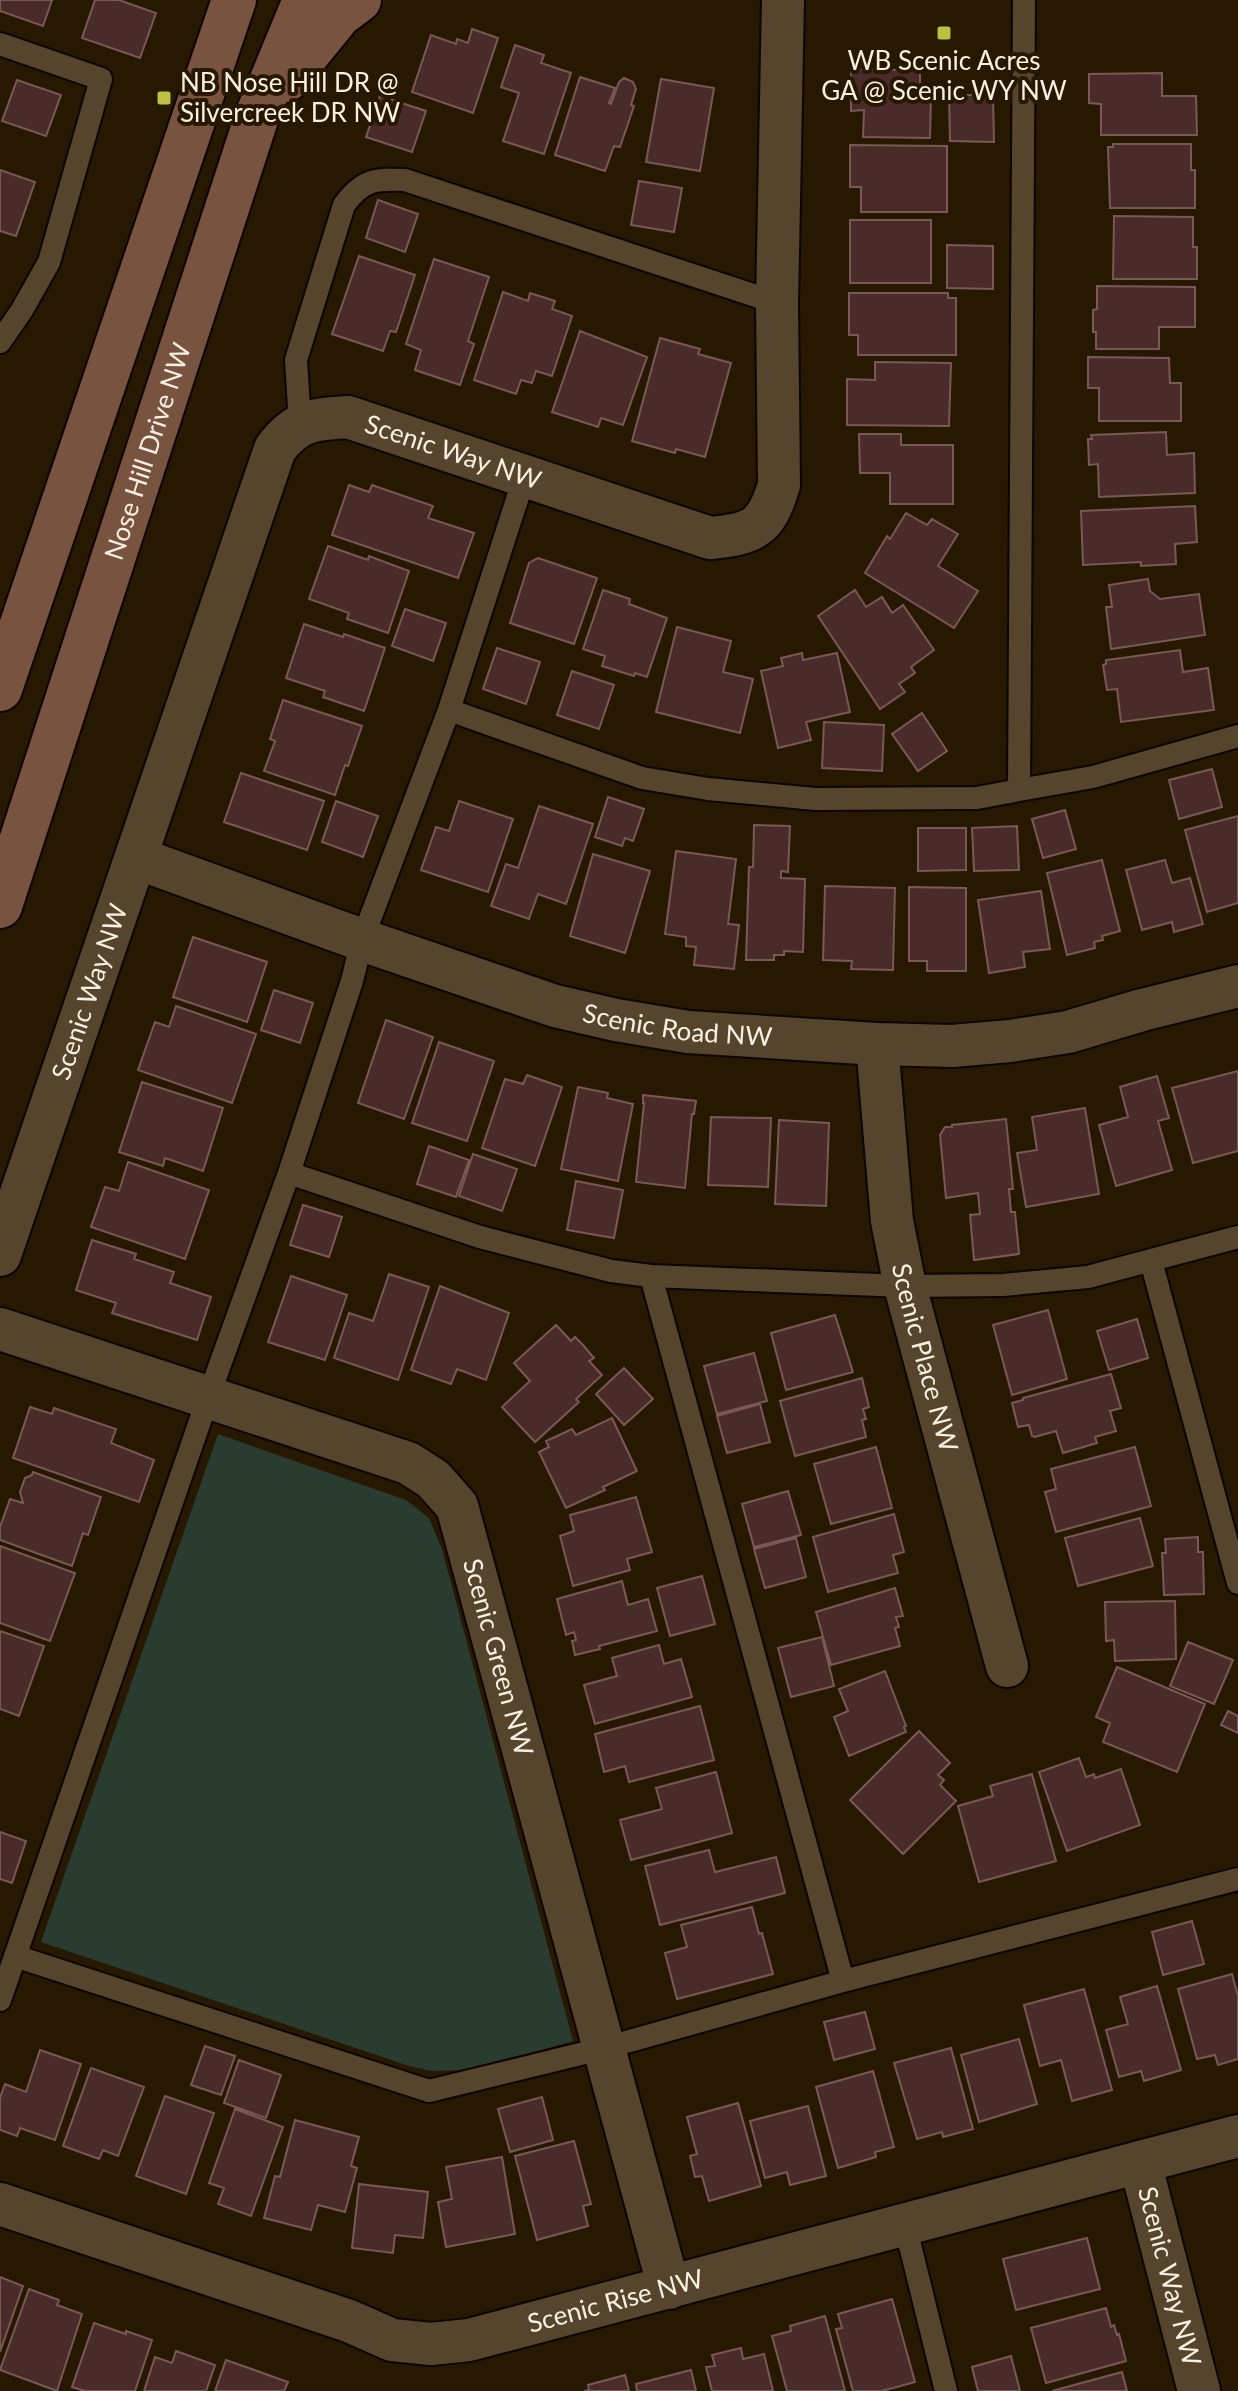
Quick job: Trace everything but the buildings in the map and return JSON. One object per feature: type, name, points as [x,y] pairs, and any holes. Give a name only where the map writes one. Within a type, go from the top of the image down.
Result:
[{"type":"main road","points":[[0,689],[234,0]]},
{"type":"main road","name":"Nose Hill Drive NW","points":[[0,906],[257,116],[305,0]]},
{"type":"main road","points":[[257,116],[339,15],[359,0]]},
{"type":"street","name":"Scenic Way NW","points":[[0,1255],[275,449],[284,436],[300,424],[348,417],[710,538],[735,536],[758,526],[772,509],[779,485],[777,303],[783,0]]},
{"type":"street","name":"Scenic Road NW","points":[[137,858],[555,1006],[688,1032],[952,1046],[1068,1032],[1238,986]]},
{"type":"street","name":"Scenic Place NW","points":[[877,1044],[892,1221],[905,1286],[1007,1666]]},
{"type":"street","name":"Scenic Green NW","points":[[0,1329],[408,1463],[433,1479],[457,1506],[669,2288]]},
{"type":"street","name":"Scenic Rise NW","points":[[0,2204],[349,2321],[392,2340],[431,2344],[469,2340],[1238,2136]]},
{"type":"street","name":"Scenic Way NW","points":[[1140,2162],[1199,2391]]},
{"type":"lane","points":[[1019,790],[1024,0]]},
{"type":"lane","points":[[0,44],[101,79],[49,262],[0,342]]},
{"type":"lane","points":[[300,424],[296,360],[344,205],[355,191],[375,179],[405,180],[777,303]]},
{"type":"lane","points":[[0,2000],[289,1173],[352,981],[362,940],[449,710],[525,475]]},
{"type":"lane","points":[[449,710],[642,778],[708,789],[815,799],[977,798],[1093,777],[1238,736]]},
{"type":"lane","points":[[289,1173],[480,1237],[611,1271],[651,1276],[905,1286],[1003,1285],[1088,1277],[1238,1237]]},
{"type":"lane","points":[[1151,1261],[1238,1583]]},
{"type":"lane","points":[[651,1276],[843,1981]]},
{"type":"lane","points":[[15,1956],[429,2091],[605,2048],[843,1981],[1238,1879]]},
{"type":"lane","points":[[905,2225],[946,2391]]},
{"type":"green space","points":[[218,1434],[406,1500],[429,1518],[442,1549],[573,2041],[470,2070],[432,2071],[409,2066],[41,1942]]},
{"type":"place","name":"WB Scenic Acres GA @ Scenic WY NW","points":[[944,33]]},
{"type":"place","name":"NB Nose Hill DR @ Silvercreek DR NW","points":[[164,98]]}]
